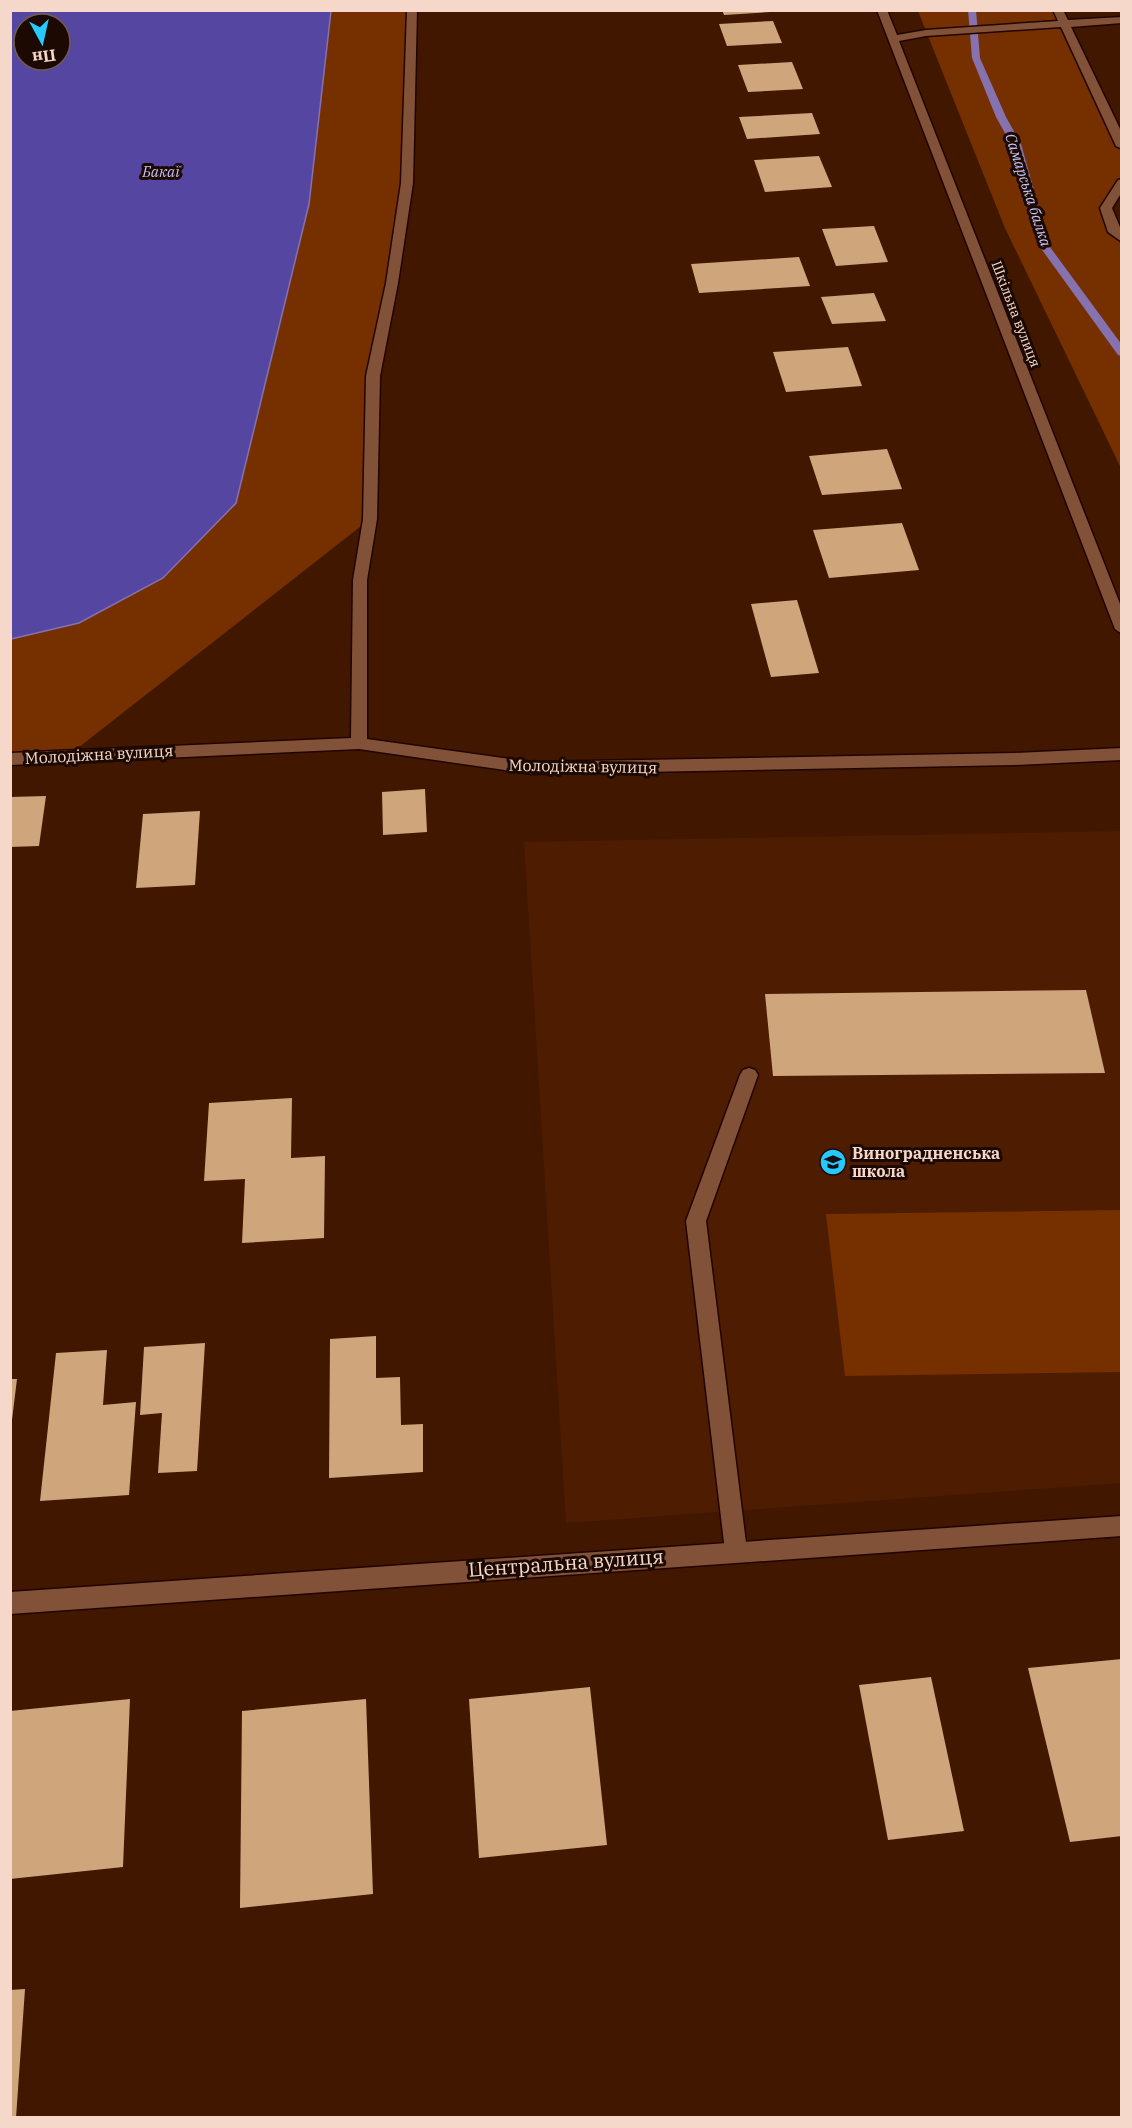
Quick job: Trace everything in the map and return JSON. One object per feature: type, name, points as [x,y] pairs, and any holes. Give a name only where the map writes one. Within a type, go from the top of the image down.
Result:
[{"type":"street","points":[[358,743],[360,580],[370,519],[373,376],[392,283],[407,183],[412,10]]},
{"type":"street","name":"Шкільна вулиця","points":[[882,10],[1122,628]]},
{"type":"street","points":[[1058,10],[1122,146]]},
{"type":"street","points":[[893,39],[955,31],[1122,20]]},
{"type":"street","points":[[1122,182],[1106,208],[1114,232],[1122,239]]},
{"type":"street","name":"Молодіжна вулиця","points":[[10,759],[358,743],[532,768],[655,768],[1122,754]]},
{"type":"street","points":[[736,1551],[696,1221],[749,1075]]},
{"type":"street","name":"Центральна вулиця","points":[[10,1604],[736,1551],[1122,1527]]},
{"type":"shaded area","points":[[331,11],[412,11],[407,183],[373,376],[370,519],[69,755],[11,759],[11,639],[79,623],[309,204]]},
{"type":"shaded area","points":[[918,11],[1058,11],[1121,146],[1121,182],[1106,208],[1121,239],[1121,468],[1005,228]]},
{"type":"shaded area","name":"Виноградненська школа","points":[[1121,831],[1121,1483],[566,1523],[524,842]]},
{"type":"shaded area","points":[[1121,1210],[1121,1372],[845,1376],[826,1214]]},
{"type":"water","name":"Бакаї","points":[[10,11],[331,11],[309,204],[236,503],[163,578],[79,623],[11,639]]},
{"type":"building","points":[[722,10],[770,10],[770,12],[724,15]]},
{"type":"building","points":[[773,21],[782,43],[727,46],[719,24]]},
{"type":"building","points":[[792,62],[803,89],[748,92],[738,65]]},
{"type":"building","points":[[812,113],[820,134],[747,139],[739,117]]},
{"type":"building","points":[[819,156],[832,187],[765,192],[754,160]]},
{"type":"building","points":[[874,226],[888,262],[836,266],[822,229]]},
{"type":"building","points":[[799,257],[810,286],[699,293],[691,264]]},
{"type":"building","points":[[874,293],[886,321],[832,324],[821,297]]},
{"type":"building","points":[[848,347],[862,386],[786,392],[773,352]]},
{"type":"building","points":[[887,449],[902,489],[822,495],[809,456]]},
{"type":"building","points":[[902,523],[919,570],[829,578],[813,530]]},
{"type":"building","points":[[797,600],[819,673],[771,677],[751,604]]},
{"type":"building","points":[[425,789],[427,832],[383,835],[382,792]]},
{"type":"building","points":[[46,796],[39,846],[10,847],[10,797]]},
{"type":"building","points":[[200,811],[195,885],[136,888],[143,814]]},
{"type":"building","points":[[1086,990],[1105,1073],[773,1076],[765,994]]},
{"type":"building","points":[[292,1098],[291,1158],[325,1156],[324,1238],[242,1243],[245,1179],[204,1181],[209,1103]]},
{"type":"building","points":[[376,1336],[376,1378],[400,1377],[401,1425],[423,1424],[423,1472],[329,1478],[330,1339]]},
{"type":"building","points":[[205,1343],[197,1471],[158,1473],[162,1413],[140,1415],[144,1347]]},
{"type":"building","points":[[107,1350],[103,1405],[136,1402],[129,1495],[40,1501],[56,1353]]},
{"type":"building","points":[[10,1379],[17,1379],[12,1420],[10,1420]]},
{"type":"building","points":[[1122,1659],[1122,1836],[1070,1842],[1028,1668]]},
{"type":"building","points":[[931,1677],[964,1831],[888,1840],[859,1685]]},
{"type":"building","points":[[590,1687],[607,1845],[479,1858],[469,1699]]},
{"type":"building","points":[[130,1699],[123,1867],[10,1879],[10,1711]]},
{"type":"building","points":[[366,1699],[373,1894],[240,1908],[242,1711]]},
{"type":"building","points":[[25,1989],[16,2118],[10,2118],[10,1990]]},
{"type":"waterway","name":"Самарська балка","points":[[972,10],[976,58],[1001,117],[1016,144],[1045,247],[1122,353]]},
{"type":"place","name":"Виноградненська школа","points":[[833,1162]]}]
